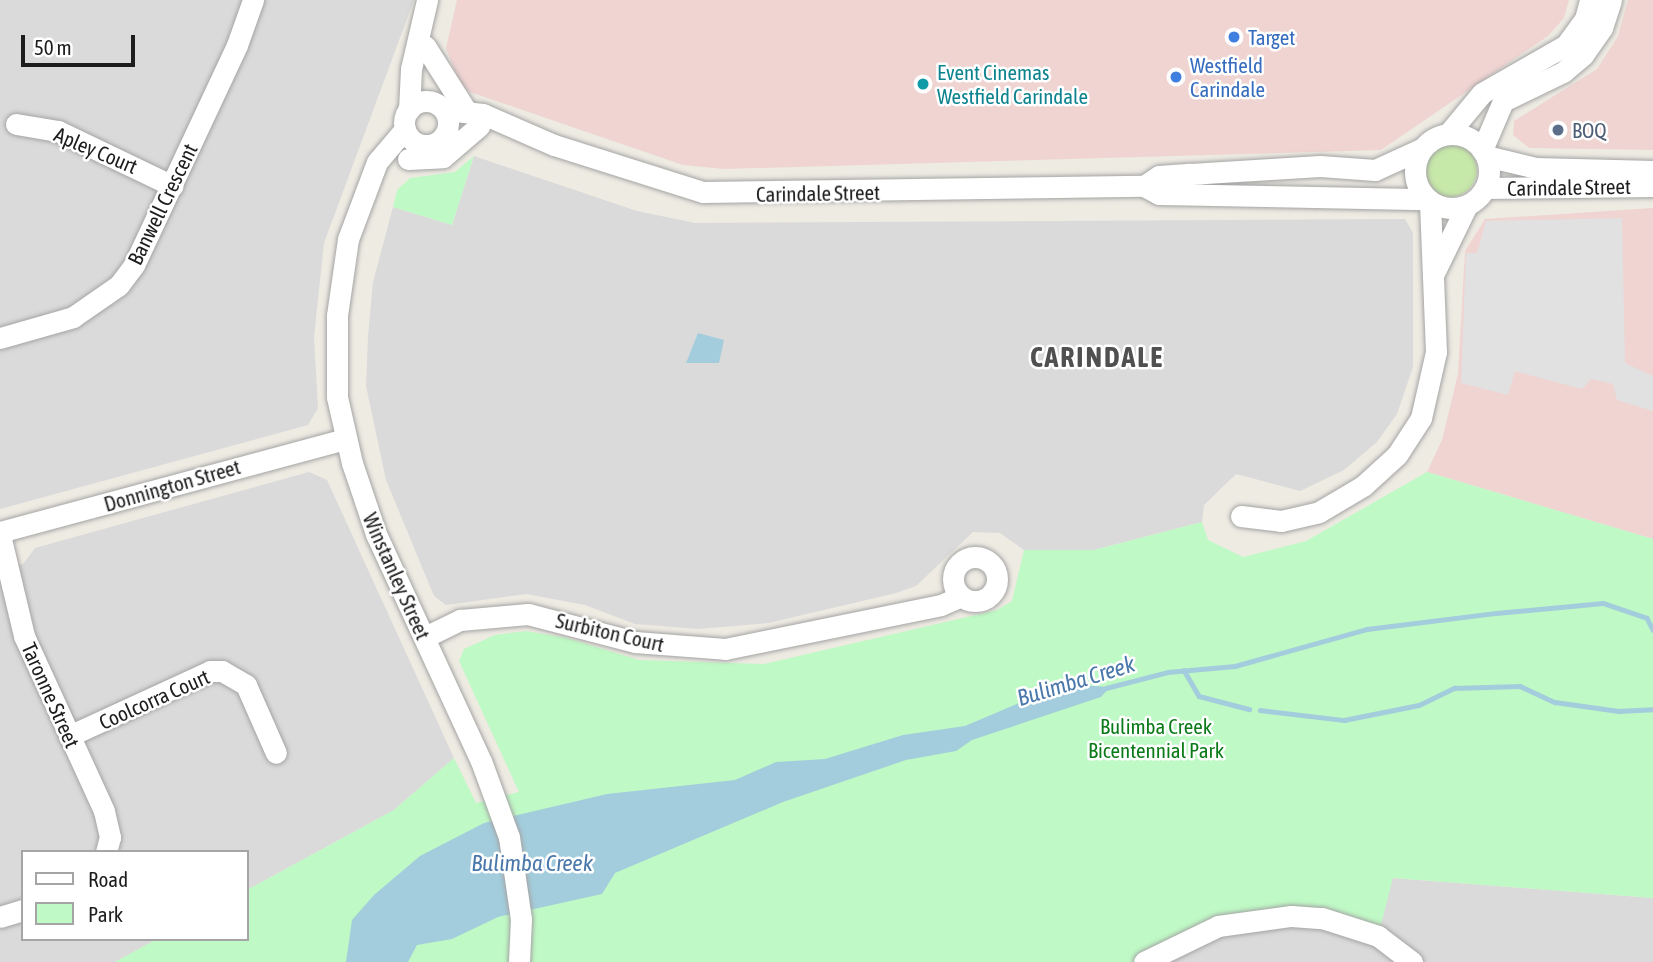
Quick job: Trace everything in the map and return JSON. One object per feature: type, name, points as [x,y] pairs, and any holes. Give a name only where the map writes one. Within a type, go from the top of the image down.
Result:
[{"type":"street","name":"Banwell Crescent","points":[[0,338],[73,317],[119,285],[173,186],[253,0]]},
{"type":"street","points":[[415,152],[407,119],[411,69],[427,0]]},
{"type":"street","points":[[439,0],[425,46],[422,69],[447,113]]},
{"type":"street","points":[[1241,516],[1281,521],[1319,512],[1363,486],[1397,455],[1421,418],[1432,385],[1435,271],[1429,200],[1416,177],[1421,149],[1448,134],[1482,93],[1566,46],[1585,19],[1590,0]]},
{"type":"street","points":[[1435,271],[1467,205],[1485,188],[1484,153],[1503,101],[1563,72],[1583,55],[1602,28],[1611,0]]},
{"type":"street","points":[[370,182],[415,152],[440,140],[447,113],[425,46]]},
{"type":"street","points":[[407,119],[447,113]]},
{"type":"street","name":"Carindale Street","points":[[447,113],[479,126],[501,126]]},
{"type":"street","name":"Carindale Street","points":[[447,113],[501,126],[703,192],[1144,186],[1160,194],[1429,200]]},
{"type":"street","name":"Winstanley Street","points":[[407,119],[377,162],[348,239],[337,315],[335,364],[345,439],[376,534],[496,798],[509,837],[521,919],[519,962]]},
{"type":"street","name":"Apley Court","points":[[16,124],[58,131],[173,186]]},
{"type":"street","points":[[415,152],[443,157],[479,126]]},
{"type":"street","points":[[1448,134],[1468,137],[1484,153]]},
{"type":"street","name":"Carindale Street","points":[[1144,186],[1159,176],[1320,166],[1375,170],[1421,149]]},
{"type":"street","name":"Carindale Street","points":[[1484,153],[1536,168],[1653,171]]},
{"type":"street","name":"Carindale Street","points":[[1485,188],[1653,186]]},
{"type":"street","points":[[1429,200],[1448,208],[1467,205]]},
{"type":"street","name":"Donnington Street","points":[[0,534],[345,439]]},
{"type":"street","name":"Taronne Street","points":[[0,534],[24,636],[104,811],[110,836],[106,850]]},
{"type":"street","name":"Surbiton Court","points":[[425,637],[460,620],[528,614],[635,642],[725,649],[941,605],[961,596]]},
{"type":"street","name":"Coolcorra Court","points":[[69,736],[210,671],[222,671],[246,685],[276,752]]},
{"type":"street","points":[[0,918],[21,911]]},
{"type":"street","points":[[1144,962],[1218,926],[1291,916],[1322,918],[1378,936],[1412,962]]},
{"type":"shaded area","points":[[0,0],[414,0],[324,243],[314,337],[318,408],[308,425],[0,509]]},
{"type":"shaded area","name":"Westfield Carindale","points":[[457,0],[1569,0],[1564,18],[1548,36],[1381,150],[724,169],[683,165],[470,92],[459,82],[446,48]]},
{"type":"shaded area","points":[[1628,0],[1653,0],[1653,150],[1529,148],[1513,135],[1514,121],[1597,69],[1618,36]]},
{"type":"shaded area","points":[[474,156],[637,211],[695,223],[1405,219],[1413,233],[1413,367],[1397,414],[1377,442],[1344,470],[1300,491],[1236,474],[1204,505],[1202,522],[1094,550],[1024,550],[1000,533],[973,532],[916,586],[769,623],[698,629],[635,624],[585,605],[526,594],[446,605],[434,596],[386,480],[366,386],[368,336],[373,282],[393,207],[452,225]]},
{"type":"shaded area","points":[[1653,208],[1653,539],[1427,472],[1442,440],[1458,374],[1465,251],[1485,219]]},
{"type":"shaded area","points":[[1622,218],[1625,363],[1653,376],[1653,411],[1617,400],[1613,384],[1591,379],[1582,389],[1515,371],[1508,395],[1461,383],[1466,253],[1477,253],[1486,221]]},
{"type":"shaded area","points":[[309,472],[327,480],[454,758],[394,810],[248,889],[248,850],[21,850],[21,941],[153,941],[115,962],[0,962],[0,569],[23,564],[35,548]]},
{"type":"shaded area","points":[[1393,878],[1653,898],[1653,962],[1144,962]]},
{"type":"green space","points":[[1450,143],[1469,151],[1477,170],[1469,189],[1450,197],[1431,189],[1423,170],[1431,151]]},
{"type":"green space","points":[[474,156],[452,225],[393,207],[397,190],[410,178],[455,172]]},
{"type":"green space","name":"Bulimba Creek Bicentennial Park","points":[[1427,472],[1653,539],[1653,898],[1393,878],[1378,936],[1255,917],[1144,962],[115,962],[153,941],[248,941],[248,889],[394,810],[454,758],[476,803],[519,792],[459,661],[464,649],[495,635],[526,631],[567,638],[639,660],[764,664],[997,610],[1012,601],[1024,550],[1094,550],[1202,522],[1208,540],[1243,557],[1306,541]]},
{"type":"water","points":[[698,333],[724,340],[719,363],[686,363]]},
{"type":"water","name":"Bulimba Creek","points":[[1064,684],[1110,687],[1101,697],[972,740],[956,751],[906,760],[783,802],[615,873],[602,894],[498,917],[452,939],[417,945],[408,962],[346,962],[352,920],[374,895],[420,856],[484,823],[607,794],[735,780],[776,762],[825,759],[903,735],[965,726]]},
{"type":"waterway","name":"Bulimba Creek","points":[[1106,688],[1168,672],[1235,666],[1367,629],[1496,613],[1603,603],[1647,618],[1653,630]]},
{"type":"waterway","points":[[1184,670],[1199,696],[1249,709]]},
{"type":"waterway","points":[[1260,710],[1344,720],[1419,705],[1454,688],[1520,686],[1555,702],[1618,711],[1653,709]]},
{"type":"place","name":"Target","points":[[1234,37]]},
{"type":"place","name":"Westfield Carindale","points":[[1176,77]]},
{"type":"place","name":"Event Cinemas Westfield Carindale","points":[[923,84]]},
{"type":"place","name":"BOQ","points":[[1558,130]]},
{"type":"district","name":"CARINDALE","points":[[1097,357]]}]
